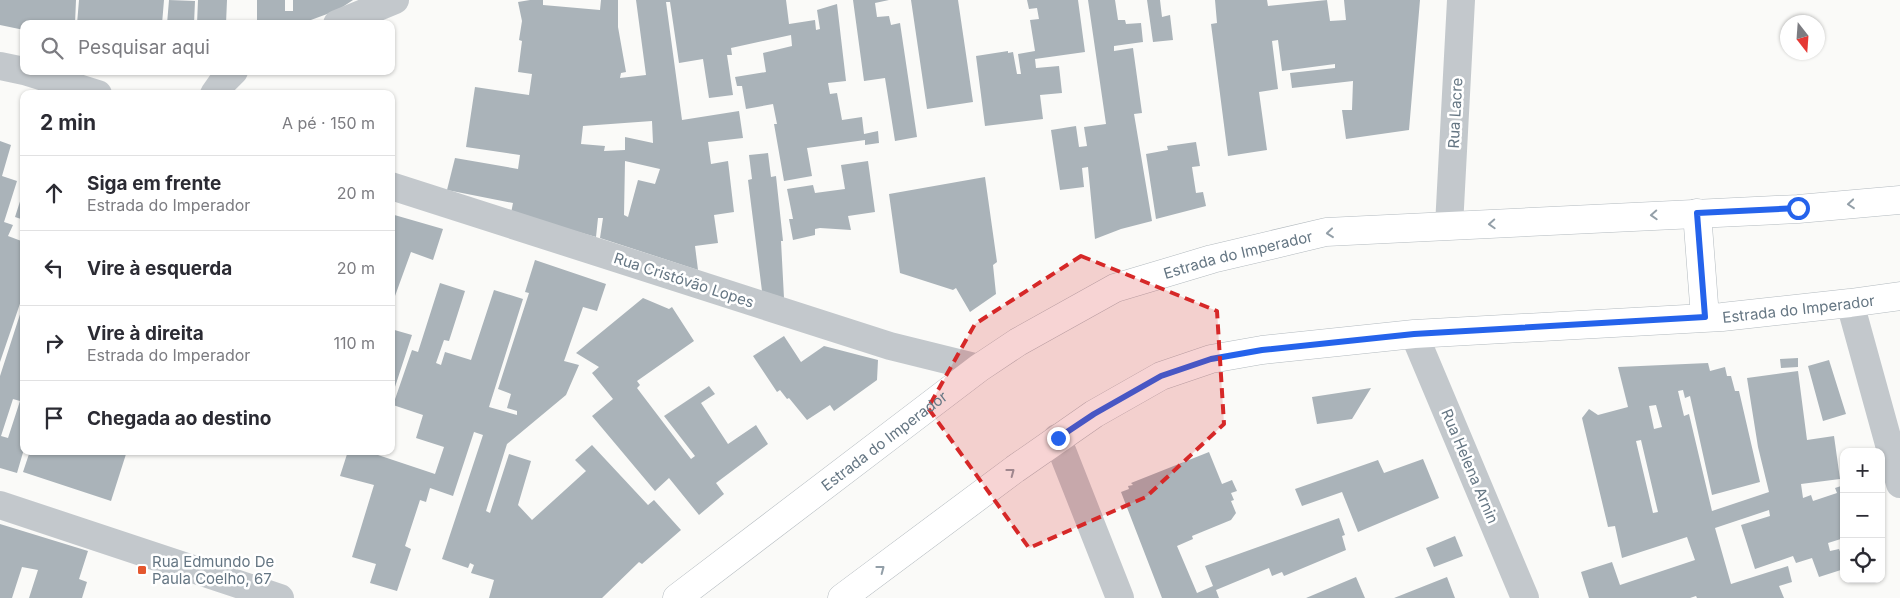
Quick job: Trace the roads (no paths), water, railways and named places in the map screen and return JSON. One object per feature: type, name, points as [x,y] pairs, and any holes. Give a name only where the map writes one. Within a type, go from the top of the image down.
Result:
[{"type":"main road","name":"Estrada do Imperador","points":[[677,598],[979,368],[1018,342],[1115,288],[1212,259],[1326,232],[1798,208],[1900,200]]},
{"type":"main road","points":[[1697,213],[1705,317]]},
{"type":"main road","name":"Estrada do Imperador","points":[[842,598],[1058,438],[1094,414],[1161,376],[1211,359],[1262,350],[1414,334],[1705,317],[1850,303],[1900,296]]},
{"type":"street","points":[[347,20],[395,0]]},
{"type":"street","name":"Rua Lacre","points":[[1449,226],[1461,0]]},
{"type":"street","points":[[0,66],[20,70]]},
{"type":"street","points":[[37,75],[85,90]]},
{"type":"street","points":[[217,90],[230,75]]},
{"type":"street","name":"Rua Cristóvão Lopes","points":[[395,187],[890,346],[979,368]]},
{"type":"street","points":[[1850,303],[1900,484]]},
{"type":"street","name":"Rua Helena Arnin","points":[[1414,334],[1525,598]]},
{"type":"street","points":[[1058,438],[1120,598]]},
{"type":"street","points":[[0,505],[280,598]]},
{"type":"place","name":"Rua Edmundo De Paula Coelho, 67","points":[[142,570]]}]
